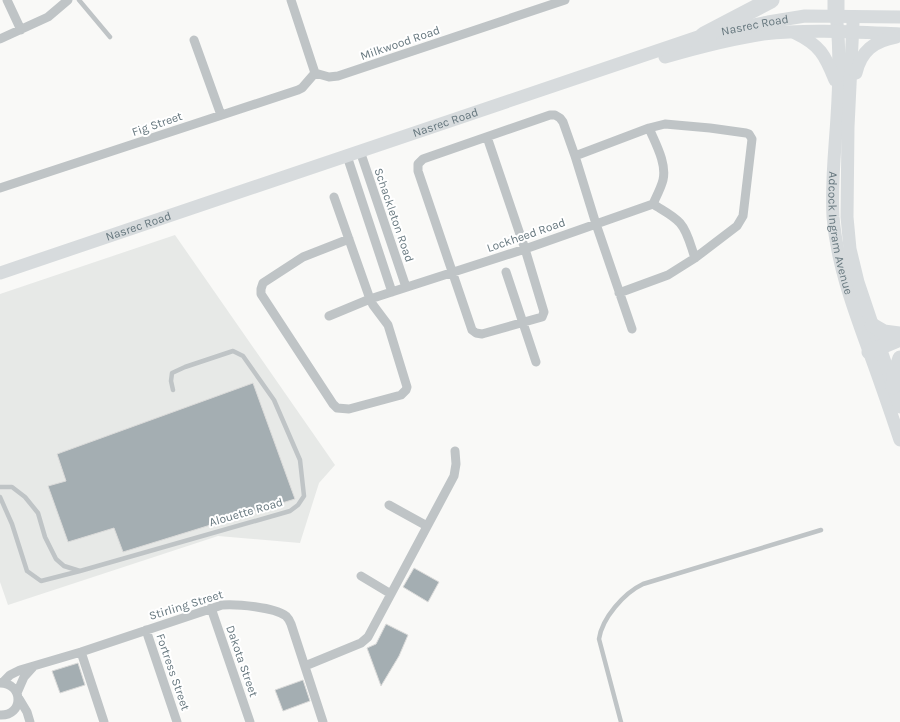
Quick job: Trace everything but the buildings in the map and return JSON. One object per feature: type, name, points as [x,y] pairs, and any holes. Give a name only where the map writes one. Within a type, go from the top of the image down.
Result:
[{"type":"highway","points":[[704,35],[771,0]]},
{"type":"main road","name":"Nasrec Road","points":[[361,155],[704,35],[805,16],[900,17]]},
{"type":"main road","name":"Nasrec Road","points":[[836,16],[853,32],[900,35]]},
{"type":"main road","name":"Nasrec Road","points":[[0,272],[664,58],[706,46],[755,36],[793,32],[836,16]]},
{"type":"main road","name":"Adcock Ingram Avenue","points":[[836,16],[838,86],[833,173],[834,223],[837,250],[846,286],[893,387],[900,407]]},
{"type":"main road","name":"Adcock Ingram Avenue","points":[[854,16],[848,127],[847,217],[850,249],[858,282],[872,325],[875,350],[900,440]]},
{"type":"main road","points":[[793,32],[808,40],[820,50],[829,65],[838,86]]},
{"type":"main road","points":[[851,93],[859,63],[866,52],[883,40],[900,35]]},
{"type":"main road","name":"Nasrec Road","points":[[0,280],[348,159]]},
{"type":"main road","points":[[872,325],[884,332],[900,334]]},
{"type":"main road","points":[[875,350],[900,339]]},
{"type":"main road","points":[[893,387],[894,375],[900,358]]},
{"type":"street","points":[[7,0],[21,30]]},
{"type":"street","points":[[0,39],[48,17],[68,0]]},
{"type":"street","points":[[291,0],[315,73]]},
{"type":"street","name":"Milkwood Road","points":[[315,73],[329,77],[338,76],[565,0]]},
{"type":"street","points":[[194,40],[221,115]]},
{"type":"street","name":"Fig Street","points":[[0,188],[80,163],[298,90],[302,88],[315,73]]},
{"type":"street","points":[[487,137],[525,249],[544,312],[542,317],[482,334],[476,333],[470,327],[453,272],[418,171],[418,164],[423,159],[487,137],[555,114],[563,122],[632,329]]},
{"type":"street","points":[[575,156],[649,128],[665,124],[746,133],[749,134],[752,139],[741,222],[695,258],[668,275],[619,293]]},
{"type":"street","points":[[649,128],[661,158],[663,173],[663,180],[653,204],[680,223],[688,236],[695,258]]},
{"type":"street","name":"Schackleton Road","points":[[361,155],[406,287]]},
{"type":"street","points":[[348,159],[392,292]]},
{"type":"street","points":[[334,197],[349,239],[370,299],[388,326],[406,384],[406,390],[401,395],[349,410],[337,408],[333,404],[261,294],[263,283],[303,257],[349,239]]},
{"type":"street","name":"Lockheed Road","points":[[329,316],[370,299],[525,249],[653,204]]},
{"type":"street","points":[[370,227],[384,222]]},
{"type":"street","points":[[506,272],[536,362]]},
{"type":"street","points":[[305,666],[365,640],[370,634],[454,476],[456,464],[455,452]]},
{"type":"street","points":[[389,505],[427,526]]},
{"type":"street","points":[[361,576],[391,594]]},
{"type":"street","name":"Stirling Street","points":[[1,683],[10,675],[34,666],[81,652],[211,608],[234,604],[256,607],[280,613],[284,615],[291,624],[323,722]]},
{"type":"street","name":"Dakota Street","points":[[211,608],[250,722]]},
{"type":"street","name":"Fortress Street","points":[[146,630],[177,722]]},
{"type":"street","points":[[81,652],[104,722]]},
{"type":"street","points":[[2,716],[12,712],[15,709],[18,701],[17,695],[24,677],[34,666]]},
{"type":"street","points":[[1,683],[9,684],[23,704],[30,722]]},
{"type":"street","points":[[2,716],[13,722]]},
{"type":"lane","points":[[79,0],[110,38]]},
{"type":"lane","name":"Alouette Road","points":[[0,497],[12,524],[27,571],[41,581],[290,511],[298,505],[304,496],[300,460],[274,400],[243,356],[232,351],[172,373],[171,381],[173,390]]},
{"type":"lane","points":[[0,487],[12,487],[25,497],[38,513],[45,537],[56,559],[64,566],[80,571]]},
{"type":"lane","points":[[621,722],[599,639],[604,624],[624,596],[634,588],[643,584],[821,530]]},
{"type":"shaded area","points":[[175,235],[335,465],[319,483],[300,543],[218,536],[8,605],[0,582],[0,294]]}]
